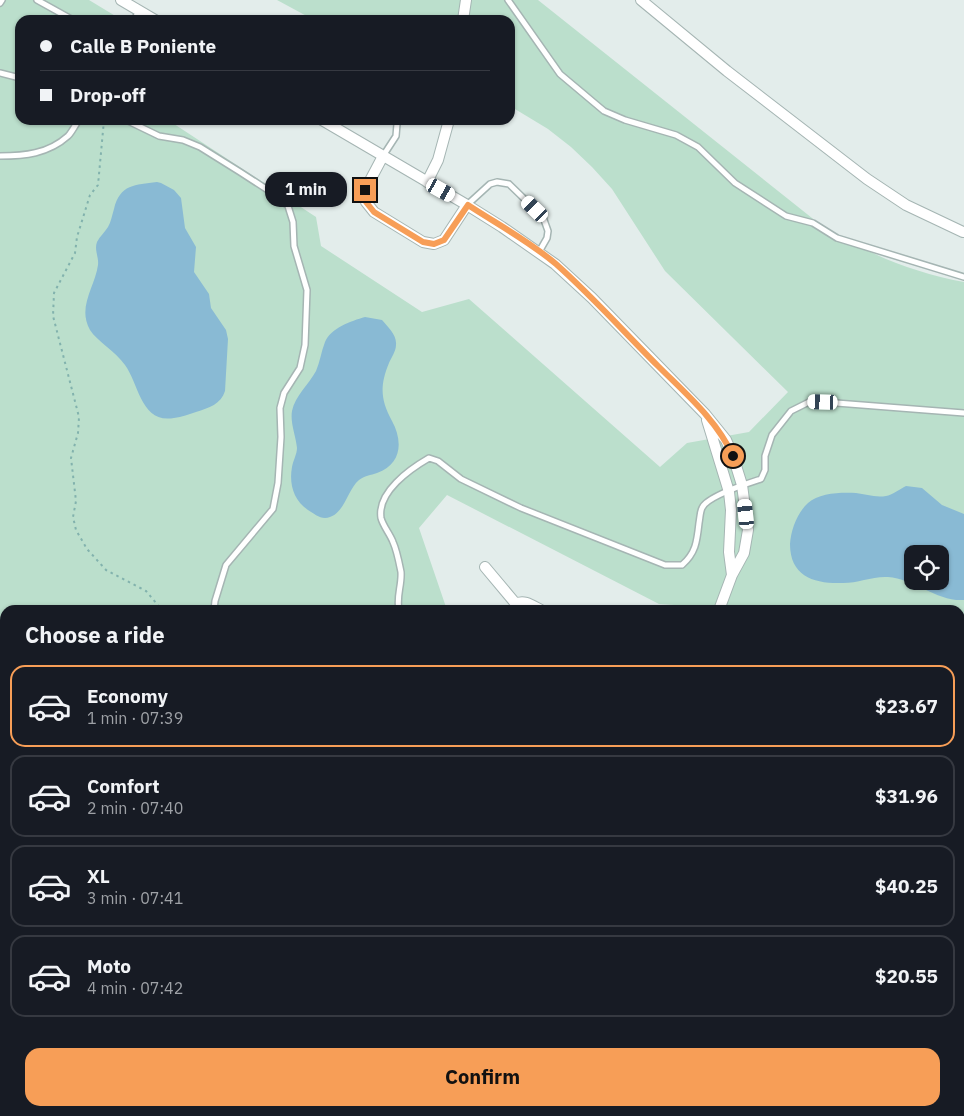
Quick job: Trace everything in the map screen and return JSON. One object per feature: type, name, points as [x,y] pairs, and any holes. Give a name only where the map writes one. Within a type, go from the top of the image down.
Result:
[{"type":"street","points":[[121,0],[136,15]]},
{"type":"street","points":[[463,15],[466,0]]},
{"type":"street","points":[[641,0],[727,71],[867,179],[906,205],[963,232]]},
{"type":"street","points":[[330,125],[468,205],[555,264],[705,414],[726,440],[742,485],[748,530],[744,553],[732,575],[721,605]]},
{"type":"street","points":[[427,182],[438,160],[448,125]]},
{"type":"street","points":[[383,156],[365,190],[366,202],[374,212],[423,242],[434,244],[444,240],[468,205]]},
{"type":"street","points":[[705,414],[729,492],[731,510],[729,552],[732,575]]},
{"type":"street","points":[[485,567],[513,605]]},
{"type":"street","points":[[516,605],[524,602],[530,605]]},
{"type":"lane","points":[[37,0],[64,15]]},
{"type":"lane","points":[[508,0],[560,74],[604,111],[625,120],[676,136],[698,147],[735,182],[786,216],[814,223],[837,238],[964,277]]},
{"type":"lane","points":[[0,73],[15,77]]},
{"type":"lane","points":[[0,156],[22,157],[37,153],[58,144],[69,135],[76,125]]},
{"type":"lane","points":[[136,125],[159,136],[183,140],[200,147],[248,177],[288,206],[293,222],[294,246],[306,290],[305,345],[300,368],[284,392],[280,408],[281,437],[278,483],[273,509],[226,565],[215,605]]},
{"type":"lane","points":[[383,156],[396,136],[396,125]]},
{"type":"lane","points":[[468,205],[490,184],[497,182],[509,184],[543,217],[548,231],[547,238],[539,252]]},
{"type":"lane","points":[[398,605],[401,574],[394,543],[381,518],[382,502],[410,469],[429,458],[438,461],[461,479],[521,508],[665,565],[682,566],[691,557],[697,542],[702,507],[709,500],[742,485],[762,479],[765,470],[765,456],[772,435],[791,411],[811,401],[964,414]]},
{"type":"path","points":[[104,125],[98,185],[90,195],[74,253],[54,293],[53,316],[79,416],[78,433],[71,458],[76,501],[74,517],[76,530],[95,560],[106,570],[146,591],[158,605]]},
{"type":"green space","points":[[0,0],[89,0],[114,15],[15,15],[15,125],[176,125],[316,217],[321,246],[422,312],[469,299],[660,467],[687,443],[749,432],[788,392],[665,271],[612,189],[592,167],[548,129],[515,109],[515,15],[305,15],[277,0],[538,0],[817,222],[869,252],[925,273],[964,282],[964,605],[659,604],[447,495],[419,528],[445,605],[0,605]]},
{"type":"water","points":[[157,182],[174,190],[181,198],[185,228],[196,247],[194,272],[209,294],[211,308],[226,330],[228,339],[225,391],[221,399],[205,409],[174,418],[163,418],[154,415],[148,409],[142,401],[125,365],[90,330],[86,322],[85,313],[98,265],[97,242],[109,225],[120,195],[124,190],[135,185]]},
{"type":"water","points":[[365,317],[382,320],[392,331],[396,341],[396,347],[384,378],[383,399],[396,429],[399,444],[398,451],[396,458],[385,469],[359,480],[355,484],[337,513],[323,518],[303,506],[293,491],[291,473],[297,448],[292,411],[299,395],[316,371],[328,337],[342,326]]},
{"type":"water","points":[[906,486],[922,488],[942,505],[964,514],[964,600],[945,598],[926,590],[949,590],[949,545],[904,545],[904,581],[882,577],[849,583],[823,582],[806,576],[794,564],[790,544],[793,528],[808,503],[818,497],[837,493],[886,496]]},
{"type":"route","points":[[365,190],[366,202],[374,212],[423,242],[434,244],[444,240],[468,205],[539,252],[592,298],[705,414],[726,440],[733,456]]}]
